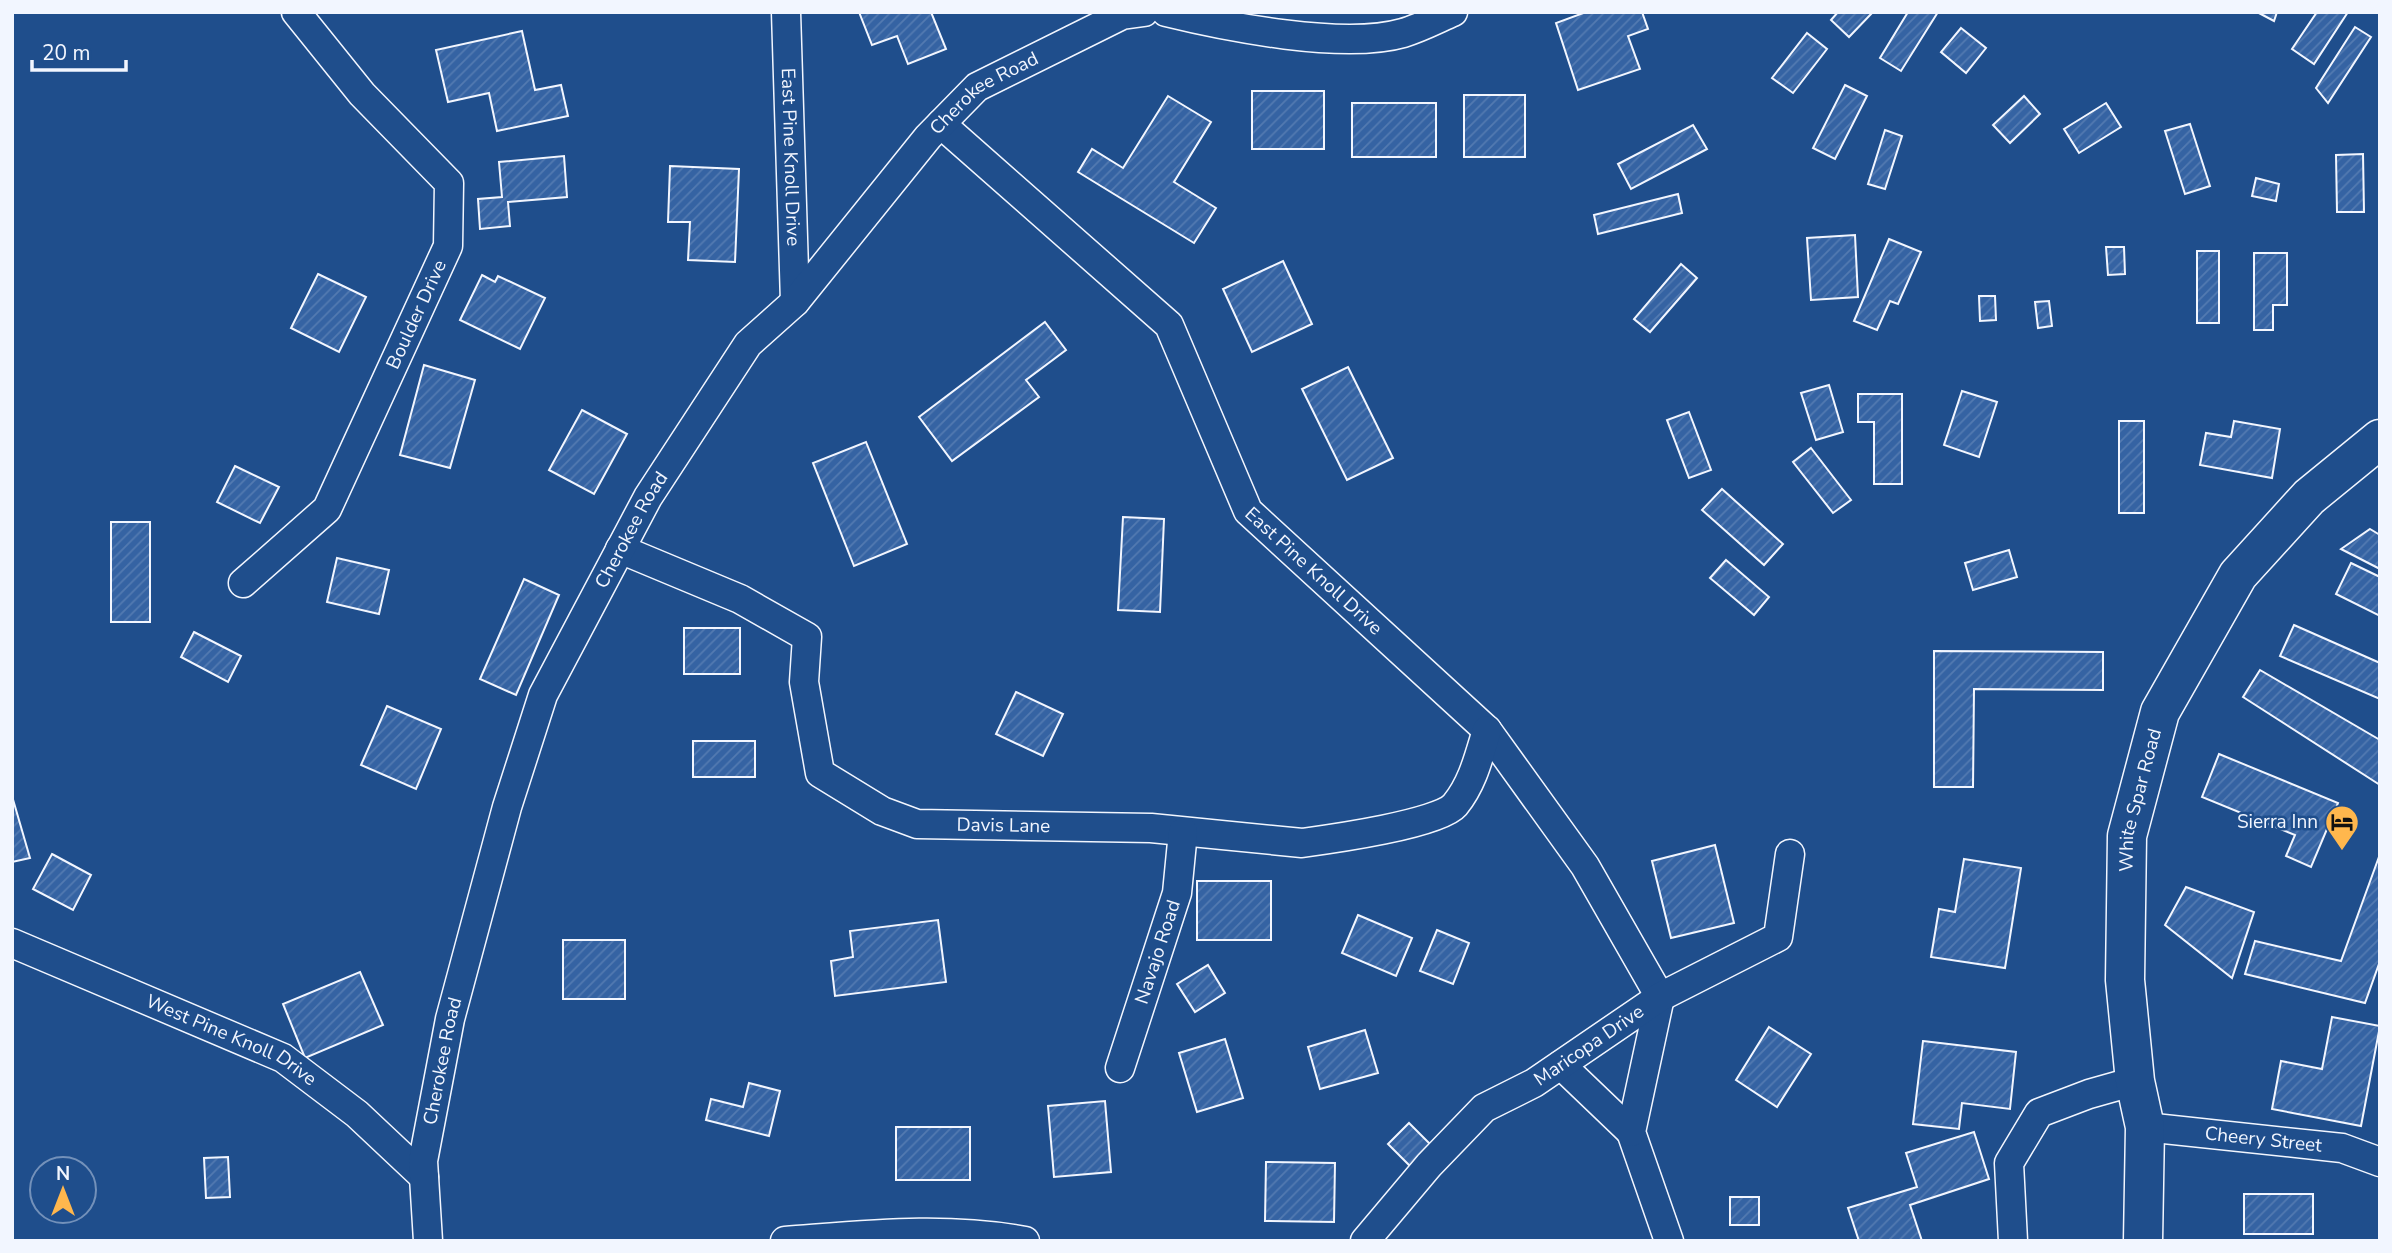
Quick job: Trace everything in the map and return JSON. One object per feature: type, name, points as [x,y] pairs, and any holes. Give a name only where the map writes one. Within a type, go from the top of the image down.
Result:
[{"type":"main road","name":"White Spar Road","points":[[2143,1241],[2145,1127],[2135,1081],[2125,980],[2127,835],[2160,712],[2238,575],[2309,497],[2380,439]]},
{"type":"street","name":"Boulder Drive","points":[[243,583],[327,509],[449,246],[449,183],[362,94],[296,12]]},
{"type":"street","name":"East Pine Knoll Drive","points":[[786,12],[795,302]]},
{"type":"street","name":"Cherokee Road","points":[[428,1241],[423,1161],[450,1020],[507,807],[543,695],[648,497],[748,344],[795,302],[941,124],[977,87],[1122,15],[1144,12]]},
{"type":"street","points":[[1166,12],[1213,24],[1343,40],[1402,33],[1453,12]]},
{"type":"street","name":"East Pine Knoll Drive","points":[[941,124],[1169,325],[1248,511],[1487,730],[1585,866],[1660,997]]},
{"type":"street","name":"Davis Lane","points":[[620,549],[740,599],[807,638],[804,682],[820,773],[881,810],[917,824],[1151,828],[1303,843],[1424,820],[1453,807],[1471,780],[1487,730]]},
{"type":"street","name":"Navajo Road","points":[[1121,1068],[1177,893],[1183,832]]},
{"type":"street","name":"Maricopa Drive","points":[[1365,1241],[1429,1165],[1484,1108],[1534,1083],[1660,997],[1778,937],[1790,854]]},
{"type":"street","name":"West Pine Knoll Drive","points":[[12,943],[283,1058],[358,1114],[424,1177]]},
{"type":"street","points":[[1631,1132],[1660,997]]},
{"type":"street","points":[[1561,1065],[1631,1132],[1669,1241]]},
{"type":"street","points":[[2013,1241],[2009,1163],[2039,1113],[2089,1094],[2135,1081]]},
{"type":"street","name":"Cheery Street","points":[[2145,1127],[2342,1148],[2380,1162]]},
{"type":"street","points":[[785,1241],[927,1231],[979,1233],[1025,1241]]},
{"type":"building","points":[[859,12],[931,12],[946,49],[908,64],[897,36],[872,45]]},
{"type":"building","points":[[1586,12],[1642,12],[1648,29],[1628,36],[1640,69],[1578,90],[1556,23]]},
{"type":"building","points":[[1838,12],[1873,12],[1849,37],[1831,20]]},
{"type":"building","points":[[1908,12],[1938,12],[1901,71],[1880,58]]},
{"type":"building","points":[[2257,12],[2277,12],[2274,21]]},
{"type":"building","points":[[2317,12],[2348,12],[2314,64],[2292,49]]},
{"type":"building","points":[[2355,27],[2371,37],[2328,103],[2316,88]]},
{"type":"building","points":[[1961,28],[1986,48],[1966,73],[1941,52]]},
{"type":"building","points":[[522,31],[535,90],[561,85],[568,116],[497,131],[489,93],[448,102],[436,50]]},
{"type":"building","points":[[1807,33],[1827,49],[1793,93],[1772,78]]},
{"type":"building","points":[[1845,85],[1867,96],[1835,159],[1813,148]]},
{"type":"building","points":[[1252,91],[1324,91],[1324,149],[1252,149]]},
{"type":"building","points":[[1464,95],[1525,95],[1525,157],[1464,157]]},
{"type":"building","points":[[1168,96],[1211,122],[1174,182],[1216,208],[1194,243],[1078,172],[1092,149],[1123,168]]},
{"type":"building","points":[[2024,96],[2040,114],[2010,143],[1993,125]]},
{"type":"building","points":[[1352,103],[1436,103],[1436,157],[1352,157]]},
{"type":"building","points":[[2106,103],[2121,127],[2079,153],[2064,129]]},
{"type":"building","points":[[2190,124],[2210,186],[2185,194],[2165,131]]},
{"type":"building","points":[[1693,125],[1707,149],[1631,189],[1618,164]]},
{"type":"building","points":[[1885,130],[1902,136],[1885,189],[1868,184]]},
{"type":"building","points":[[2363,154],[2364,212],[2337,212],[2336,155]]},
{"type":"building","points":[[564,156],[567,197],[508,202],[510,226],[480,229],[478,199],[502,197],[499,162]]},
{"type":"building","points":[[670,166],[739,169],[735,262],[688,260],[690,222],[668,222]]},
{"type":"building","points":[[2256,178],[2279,184],[2276,201],[2252,196]]},
{"type":"building","points":[[1678,194],[1682,213],[1598,234],[1594,215]]},
{"type":"building","points":[[1855,235],[1858,297],[1811,300],[1807,238]]},
{"type":"building","points":[[1889,239],[1921,252],[1898,304],[1890,301],[1877,330],[1854,321]]},
{"type":"building","points":[[2106,247],[2124,247],[2125,274],[2108,275]]},
{"type":"building","points":[[2197,251],[2219,251],[2219,323],[2197,323]]},
{"type":"building","points":[[2254,253],[2287,253],[2287,305],[2273,305],[2273,330],[2254,330]]},
{"type":"building","points":[[1283,261],[1312,324],[1252,352],[1223,289]]},
{"type":"building","points":[[1681,264],[1697,278],[1650,332],[1634,319]]},
{"type":"building","points":[[318,274],[366,297],[339,352],[291,328]]},
{"type":"building","points":[[482,275],[495,282],[498,276],[545,298],[520,349],[460,320]]},
{"type":"building","points":[[1979,296],[1995,296],[1996,320],[1980,321]]},
{"type":"building","points":[[2049,301],[2052,326],[2038,328],[2035,302]]},
{"type":"building","points":[[1045,322],[1066,350],[1026,380],[1039,397],[952,461],[919,417]]},
{"type":"building","points":[[424,365],[475,380],[450,468],[400,455]]},
{"type":"building","points":[[1348,367],[1393,458],[1347,480],[1302,389]]},
{"type":"building","points":[[1829,385],[1843,432],[1816,440],[1801,393]]},
{"type":"building","points":[[1962,391],[1997,402],[1979,457],[1944,445]]},
{"type":"building","points":[[1858,394],[1902,394],[1902,484],[1874,484],[1874,422],[1858,422]]},
{"type":"building","points":[[582,410],[627,434],[594,494],[549,470]]},
{"type":"building","points":[[1689,412],[1711,470],[1689,478],[1667,420]]},
{"type":"building","points":[[2119,421],[2144,421],[2144,513],[2119,513]]},
{"type":"building","points":[[2234,421],[2280,429],[2272,478],[2200,465],[2206,433],[2231,437]]},
{"type":"building","points":[[866,442],[907,544],[854,566],[813,463]]},
{"type":"building","points":[[1811,448],[1851,500],[1833,513],[1793,462]]},
{"type":"building","points":[[235,466],[279,487],[260,523],[217,502]]},
{"type":"building","points":[[1722,489],[1783,544],[1764,565],[1702,510]]},
{"type":"building","points":[[1123,517],[1164,519],[1160,612],[1118,610]]},
{"type":"building","points":[[111,522],[150,522],[150,622],[111,622]]},
{"type":"building","points":[[2370,529],[2380,535],[2380,569],[2341,549]]},
{"type":"building","points":[[2009,550],[2017,577],[1973,590],[1965,563]]},
{"type":"building","points":[[337,558],[389,570],[379,614],[327,602]]},
{"type":"building","points":[[1726,560],[1769,597],[1754,615],[1710,578]]},
{"type":"building","points":[[2351,563],[2380,577],[2380,616],[2336,594]]},
{"type":"building","points":[[524,579],[559,595],[516,695],[480,679]]},
{"type":"building","points":[[2294,625],[2380,663],[2380,699],[2280,656]]},
{"type":"building","points":[[684,628],[740,628],[740,674],[684,674]]},
{"type":"building","points":[[194,632],[241,656],[228,682],[181,657]]},
{"type":"building","points":[[1934,651],[2103,652],[2103,690],[1974,689],[1973,787],[1934,787]]},
{"type":"building","points":[[2260,670],[2380,740],[2380,785],[2243,697]]},
{"type":"building","points":[[1016,692],[1063,714],[1043,756],[996,734]]},
{"type":"building","points":[[387,706],[441,729],[416,789],[361,765]]},
{"type":"building","points":[[693,741],[755,741],[755,777],[693,777]]},
{"type":"building","points":[[2219,754],[2338,803],[2311,867],[2286,856],[2295,835],[2202,797]]},
{"type":"building","points":[[12,796],[30,858],[12,862]]},
{"type":"building","points":[[1715,845],[1734,923],[1671,938],[1652,861]]},
{"type":"building","points":[[52,854],[91,875],[73,910],[33,889]]},
{"type":"building","points":[[2380,854],[2380,961],[2365,1003],[2245,974],[2255,941],[2341,961]]},
{"type":"building","points":[[1964,859],[2021,868],[2005,968],[1931,957],[1939,909],[1955,912]]},
{"type":"building","points":[[1197,881],[1271,881],[1271,940],[1197,940]]},
{"type":"building","points":[[2186,887],[2254,912],[2232,978],[2165,925]]},
{"type":"building","points":[[1358,915],[1412,938],[1396,976],[1342,953]]},
{"type":"building","points":[[938,920],[946,982],[835,996],[831,961],[853,957],[850,931]]},
{"type":"building","points":[[1437,930],[1469,943],[1453,984],[1420,971]]},
{"type":"building","points":[[563,940],[625,940],[625,999],[563,999]]},
{"type":"building","points":[[1208,965],[1225,993],[1195,1012],[1177,984]]},
{"type":"building","points":[[360,972],[383,1025],[305,1058],[283,1004]]},
{"type":"building","points":[[2332,1017],[2380,1026],[2361,1126],[2272,1109],[2281,1061],[2322,1069]]},
{"type":"building","points":[[1769,1027],[1811,1054],[1777,1107],[1736,1080]]},
{"type":"building","points":[[1365,1030],[1378,1073],[1320,1089],[1308,1047]]},
{"type":"building","points":[[1225,1039],[1243,1098],[1197,1112],[1179,1053]]},
{"type":"building","points":[[1923,1041],[2016,1052],[2010,1109],[1962,1103],[1959,1129],[1913,1124]]},
{"type":"building","points":[[749,1083],[780,1091],[769,1136],[706,1120],[711,1099],[743,1107]]},
{"type":"building","points":[[1105,1101],[1111,1172],[1054,1177],[1048,1106]]},
{"type":"building","points":[[1409,1123],[1431,1145],[1410,1166],[1388,1144]]},
{"type":"building","points":[[896,1127],[970,1127],[970,1180],[896,1180]]},
{"type":"building","points":[[1974,1132],[1989,1179],[1910,1205],[1922,1241],[1859,1241],[1848,1208],[1917,1187],[1906,1153]]},
{"type":"building","points":[[228,1157],[230,1197],[206,1198],[204,1158]]},
{"type":"building","points":[[1266,1162],[1335,1163],[1334,1222],[1265,1221]]},
{"type":"building","points":[[2244,1194],[2313,1194],[2313,1234],[2244,1234]]},
{"type":"building","points":[[1730,1197],[1759,1197],[1759,1225],[1730,1225]]},
{"type":"place","name":"Sierra Inn","points":[[2342,852]]}]
